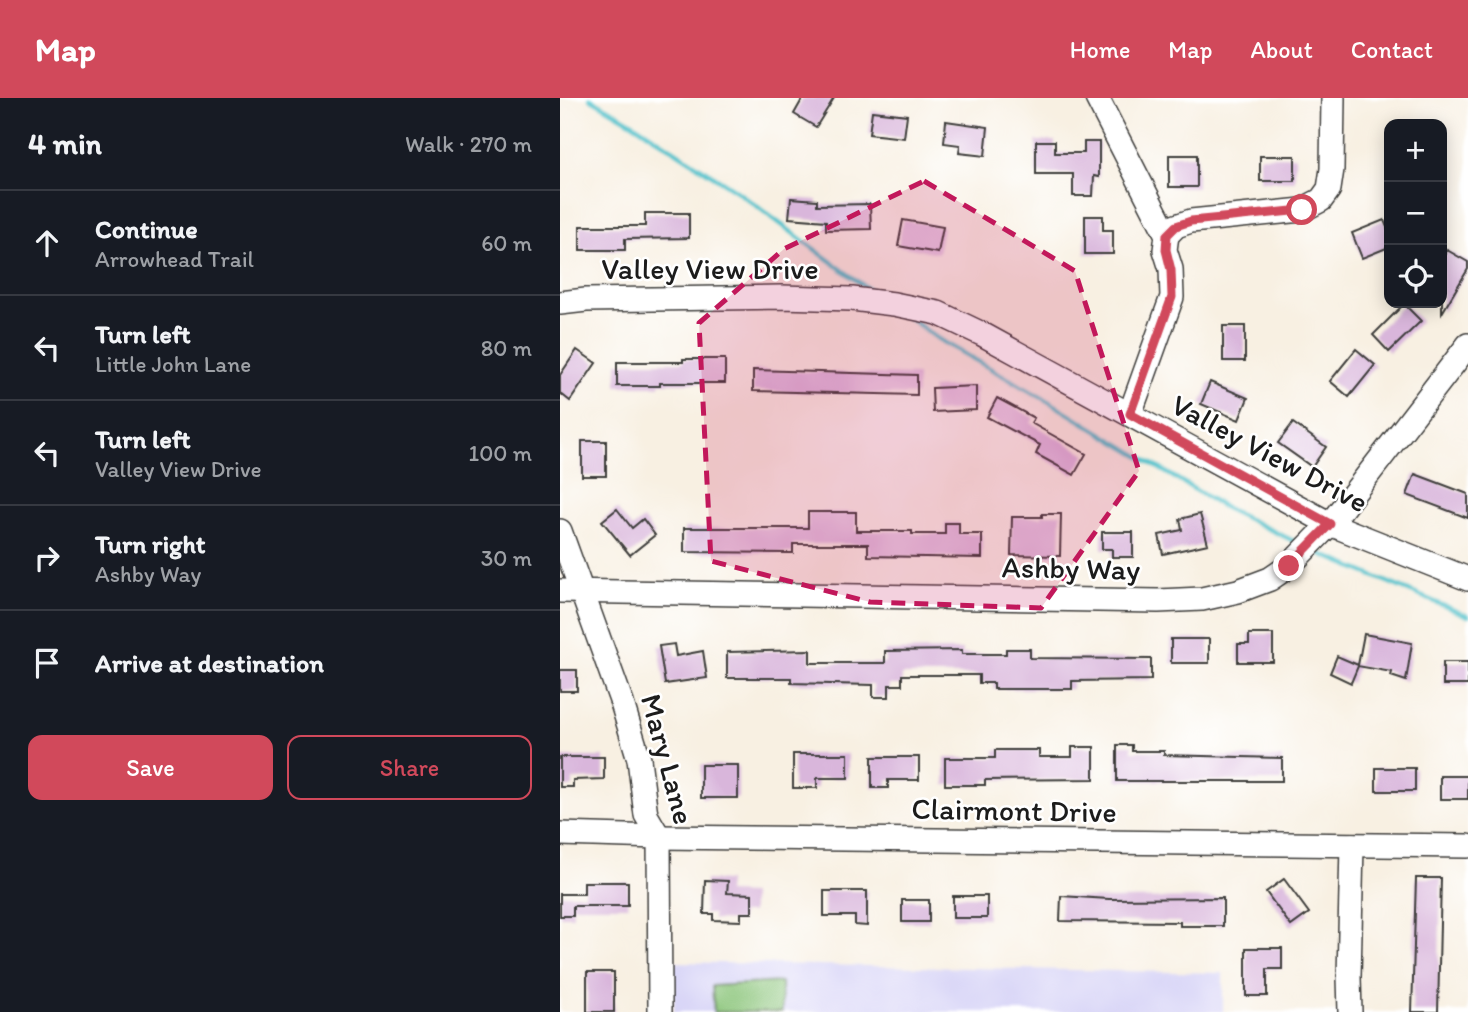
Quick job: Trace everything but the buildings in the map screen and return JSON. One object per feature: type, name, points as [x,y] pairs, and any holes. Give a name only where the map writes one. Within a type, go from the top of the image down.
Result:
[{"type":"street","points":[[1097,98],[1167,235],[1166,250],[1171,270],[1172,297],[1130,414]]},
{"type":"street","points":[[1167,235],[1176,226],[1191,221],[1302,210],[1321,200],[1329,189],[1332,169],[1333,98]]},
{"type":"street","name":"Valley View Drive","points":[[560,303],[586,300],[781,297],[852,299],[938,313],[1330,524],[1468,579]]},
{"type":"street","name":"Ashby Way","points":[[570,591],[1158,601],[1202,599],[1238,591],[1270,579],[1289,566],[1330,524],[1468,345]]},
{"type":"street","name":"Mary Lane","points":[[560,531],[570,591],[622,703],[639,759],[646,816],[659,838],[660,1012]]},
{"type":"street","name":"Clairmont Drive","points":[[560,834],[659,838],[1468,846]]},
{"type":"street","points":[[1350,1012],[1352,845]]},
{"type":"highlighted area","points":[[924,181],[1075,271],[1139,471],[1041,608],[870,602],[711,561],[699,323],[784,249]]},
{"type":"shaded area","points":[[674,962],[1223,973],[1223,1012],[674,1012]]},
{"type":"green space","points":[[781,982],[782,1012],[714,1012],[712,986]]},
{"type":"waterway","points":[[590,98],[735,190],[872,292]]},
{"type":"waterway","points":[[905,315],[938,339],[1053,404],[1225,508],[1300,544]]},
{"type":"waterway","points":[[1314,551],[1468,616]]},
{"type":"route","points":[[1289,566],[1330,524],[1130,414],[1172,297],[1171,270],[1166,250],[1167,235],[1176,226],[1191,221],[1302,210]]}]
